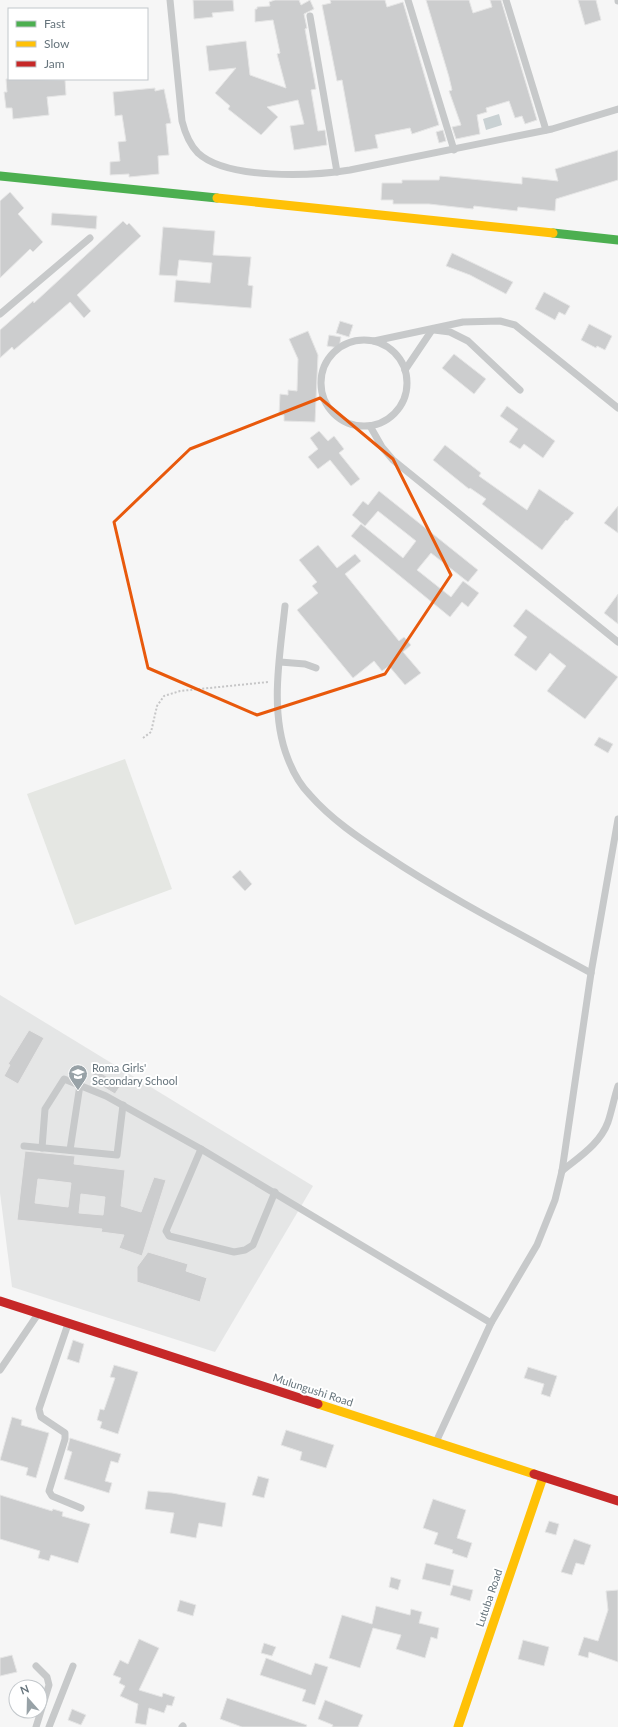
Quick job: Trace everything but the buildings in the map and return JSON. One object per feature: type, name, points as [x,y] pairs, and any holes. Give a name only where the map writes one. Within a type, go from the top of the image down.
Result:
[{"type":"street","points":[[0,176],[618,240]]},
{"type":"street","name":"Mulungushi Road","points":[[0,1301],[618,1501]]},
{"type":"street","name":"Lutuba Road","points":[[458,1727],[543,1477]]},
{"type":"lane","points":[[170,0],[182,121],[190,144],[199,154],[221,165],[254,172],[288,175],[337,172],[454,150],[546,130],[618,109]]},
{"type":"lane","points":[[408,0],[454,150]]},
{"type":"lane","points":[[506,0],[546,130]]},
{"type":"lane","points":[[310,16],[337,172]]},
{"type":"lane","points":[[0,314],[90,238]]},
{"type":"lane","points":[[374,341],[388,347],[398,357],[405,370],[408,385],[404,399],[400,406],[396,412],[385,421],[370,426],[357,426],[344,421],[333,413],[325,402],[321,388],[322,375],[327,362],[335,352],[347,344],[360,340],[374,341],[432,330],[463,322],[500,321],[515,325],[618,408]]},
{"type":"lane","points":[[405,370],[432,330]]},
{"type":"lane","points":[[432,330],[450,332],[468,341],[520,390]]},
{"type":"lane","points":[[370,426],[382,447],[393,460],[618,642]]},
{"type":"lane","points":[[285,606],[278,683],[278,712],[287,758],[296,777],[309,795],[323,809],[364,841],[417,876],[591,973]]},
{"type":"lane","points":[[280,662],[305,664],[316,668]]},
{"type":"lane","points":[[436,1442],[491,1323],[537,1245],[555,1200],[562,1171],[591,973],[618,819]]},
{"type":"lane","points":[[42,1148],[45,1109],[64,1078],[123,1105],[201,1149],[275,1192],[491,1323]]},
{"type":"lane","points":[[70,1150],[80,1085]]},
{"type":"lane","points":[[562,1171],[597,1142],[608,1122],[618,1086]]},
{"type":"lane","points":[[24,1146],[117,1155],[123,1105]]},
{"type":"lane","points":[[201,1149],[166,1231],[169,1236],[234,1252],[245,1250],[253,1245],[275,1192]]},
{"type":"lane","points":[[0,1370],[38,1313]]},
{"type":"lane","points":[[68,1324],[39,1409],[41,1417],[65,1433],[66,1439],[49,1491],[52,1496],[81,1508]]},
{"type":"lane","points":[[36,1666],[47,1677],[49,1685],[36,1727]]},
{"type":"lane","points":[[49,1727],[72,1666]]},
{"type":"path","points":[[143,738],[151,732],[157,706],[164,696],[180,691],[265,681],[278,683]]},
{"type":"highlighted area","points":[[320,398],[393,459],[451,575],[385,674],[257,715],[148,668],[114,522],[190,449]]},
{"type":"shaded area","points":[[499,114],[502,125],[486,130],[483,119]]},
{"type":"shaded area","points":[[125,759],[172,889],[75,925],[27,794]]},
{"type":"shaded area","name":"Roma Girls' Secondary School","points":[[0,995],[313,1186],[215,1352],[12,1287],[0,1193]]},
{"type":"traffic: fast","points":[[0,176],[217,198]]},
{"type":"traffic: fast","points":[[553,233],[618,240]]},
{"type":"traffic: slow","points":[[217,198],[553,233]]},
{"type":"traffic: slow","points":[[318,1404],[534,1474]]},
{"type":"traffic: slow","points":[[458,1727],[543,1477]]},
{"type":"traffic: jam","points":[[0,1301],[318,1404]]},
{"type":"traffic: jam","points":[[534,1474],[618,1501]]},
{"type":"place","name":"Roma Girls' Secondary School","points":[[78,1091]]}]
